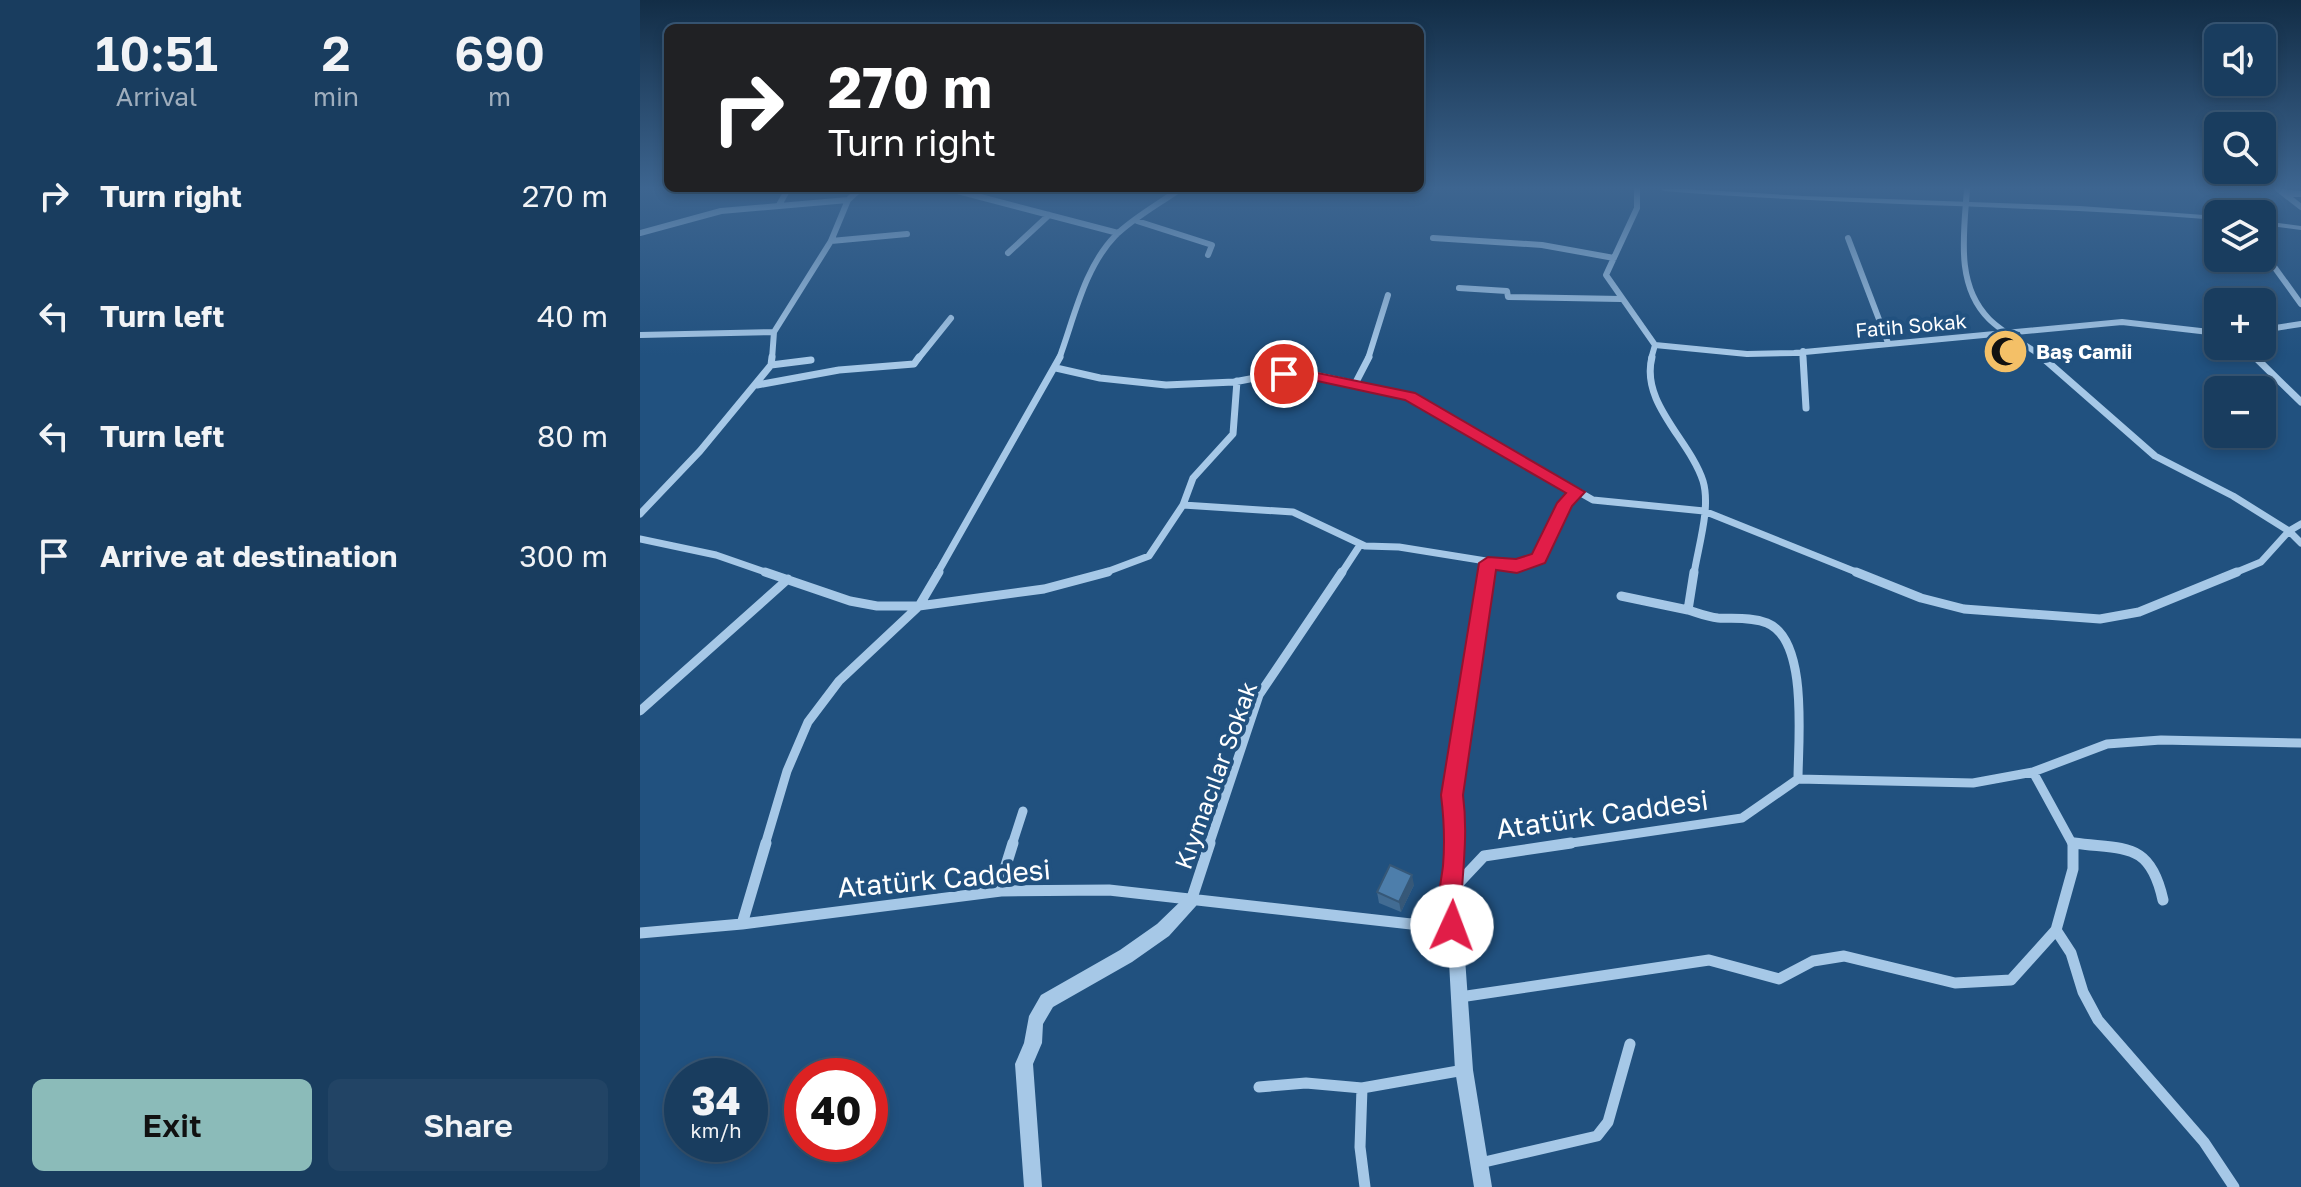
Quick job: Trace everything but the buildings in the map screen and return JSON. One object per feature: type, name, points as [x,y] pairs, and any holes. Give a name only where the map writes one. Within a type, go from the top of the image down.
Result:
[{"type":"street","points":[[640,514],[757,385],[771,365],[774,332],[829,244]]},
{"type":"street","points":[[1008,253],[1017,244]]},
{"type":"street","points":[[742,924],[787,771],[808,722],[839,681],[919,606],[1056,368],[1094,265],[1109,244]]},
{"type":"street","points":[[1208,255],[1210,244]]},
{"type":"street","points":[[1533,244],[1614,258]]},
{"type":"street","points":[[1620,244],[1606,275],[1655,345],[1650,363],[1650,386],[1703,482],[1704,511],[1688,610]]},
{"type":"street","points":[[1850,244],[1888,343]]},
{"type":"street","points":[[1963,244],[1969,288],[1991,321],[2010,333],[2155,456],[2233,496],[2289,531],[2301,543]]},
{"type":"street","points":[[2276,269],[2301,304]]},
{"type":"street","points":[[1459,288],[1507,291],[1508,297],[1621,299]]},
{"type":"street","points":[[1355,384],[1373,349],[1388,295]]},
{"type":"street","points":[[757,385],[839,370],[914,364],[951,318]]},
{"type":"street","name":"Fatih Sokak","points":[[1655,345],[1747,354],[2122,322],[2204,331]]},
{"type":"street","points":[[2276,328],[2301,324]]},
{"type":"street","points":[[640,335],[774,332]]},
{"type":"street","points":[[1803,351],[1806,408]]},
{"type":"street","points":[[771,365],[811,360]]},
{"type":"street","points":[[2258,360],[2301,402]]},
{"type":"street","points":[[1056,368],[1099,381],[1141,386],[1237,381],[1284,374],[1410,396],[1593,500],[1704,511],[1921,598],[1964,609],[2100,619],[2139,612],[2261,562],[2289,531],[2301,524]]},
{"type":"street","points":[[640,539],[716,555],[850,601],[877,606],[919,606],[1044,589],[1108,572],[1149,556],[1183,505],[1193,478],[1233,434],[1237,381]]},
{"type":"street","points":[[1183,505],[1293,512],[1360,545],[1399,547],[1517,566],[1539,558],[1565,503],[1576,492]]},
{"type":"street","name":"Kıymacılar Sokak","points":[[1191,901],[1259,695],[1360,545]]},
{"type":"street","points":[[1453,889],[1455,821],[1452,795],[1488,563]]},
{"type":"street","points":[[640,711],[788,579]]},
{"type":"street","points":[[1621,596],[1711,617],[1756,620],[1773,626],[1787,639],[1797,674],[1798,779],[1973,783],[2033,772],[2107,744],[2161,740],[2301,743]]},
{"type":"street","points":[[1460,997],[1709,960],[1779,979],[1813,961],[1844,956],[1955,983],[2011,980],[2056,930],[2073,869],[2073,843],[2033,772]]},
{"type":"street","name":"Atatürk Caddesi","points":[[640,933],[742,924],[998,891],[1109,890],[1411,924],[1448,908],[1453,889],[1484,856],[1742,818],[1798,779]]},
{"type":"street","points":[[998,891],[1023,811]]},
{"type":"street","points":[[2073,843],[2138,852],[2157,872],[2163,900]]},
{"type":"street","points":[[1033,1187],[1024,1064],[1033,1043],[1035,1022],[1047,1001],[1126,956],[1163,930],[1191,901]]},
{"type":"street","points":[[1448,908],[1456,944],[1464,1070],[1483,1187]]},
{"type":"street","points":[[2056,930],[2071,953],[2083,992],[2098,1020],[2204,1142],[2234,1187]]},
{"type":"street","points":[[1480,1164],[1597,1136],[1608,1122],[1630,1044]]},
{"type":"street","points":[[1259,1087],[1306,1083],[1362,1088],[1464,1070]]},
{"type":"street","points":[[1362,1088],[1360,1147],[1365,1187]]},
{"type":"place","name":"Baş Camii","points":[[2005,351]]},
{"type":"route","points":[[1284,374],[1308,375],[1410,396],[1576,492],[1565,503],[1539,558],[1517,566],[1488,563],[1452,795],[1454,866],[1448,908],[1452,926]]}]
